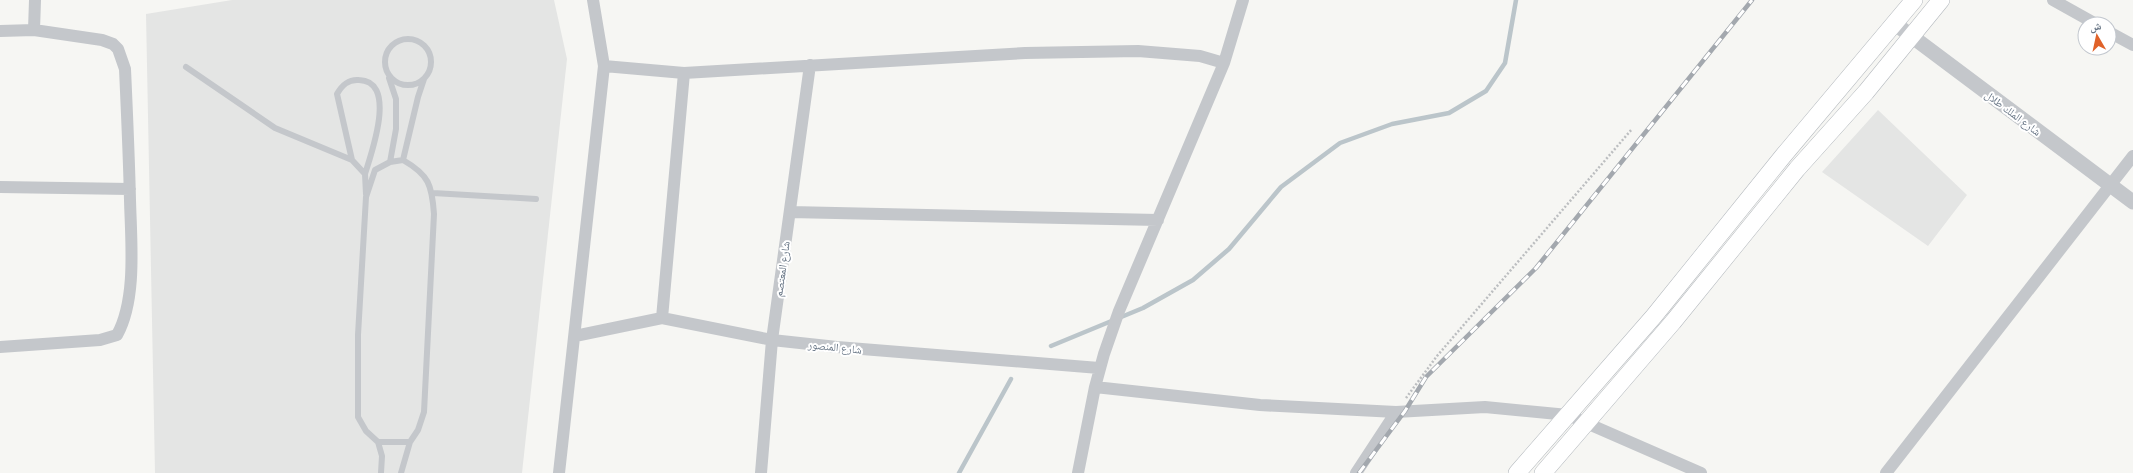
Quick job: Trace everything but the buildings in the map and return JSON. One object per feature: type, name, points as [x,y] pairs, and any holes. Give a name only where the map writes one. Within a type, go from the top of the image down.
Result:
[{"type":"main road","points":[[1517,473],[1568,415],[1680,277],[1914,0]]},
{"type":"main road","points":[[1543,473],[1706,282],[1797,169],[1852,108],[1941,0]]},
{"type":"main road","points":[[1783,156],[1797,169]]},
{"type":"street","points":[[34,30],[35,0]]},
{"type":"street","points":[[558,473],[575,336],[604,66],[593,0]]},
{"type":"street","points":[[1078,473],[1099,368],[1119,311],[1224,63],[1243,0]]},
{"type":"street","points":[[2053,0],[2082,16]]},
{"type":"street","name":"شارع الملك طلال","points":[[1894,23],[2133,202]]},
{"type":"street","points":[[0,31],[34,30],[102,40],[113,44],[118,50],[125,69],[131,258],[127,308],[122,325],[117,335],[100,340],[0,347]]},
{"type":"street","points":[[2117,36],[2133,45]]},
{"type":"street","points":[[604,66],[684,73],[1026,53],[1138,51],[1200,56],[1224,63]]},
{"type":"street","name":"شارع المعتصم","points":[[761,473],[772,340],[810,65]]},
{"type":"street","points":[[662,318],[684,73]]},
{"type":"street","points":[[1886,473],[2133,156]]},
{"type":"street","points":[[0,187],[130,189]]},
{"type":"street","points":[[790,212],[1158,220]]},
{"type":"street","name":"شارع المنصور","points":[[575,336],[662,318],[772,340],[879,351],[1099,368]]},
{"type":"street","points":[[1094,387],[1246,404],[1396,412],[1485,407],[1568,415],[1701,473]]},
{"type":"street","points":[[1356,473],[1396,412]]},
{"type":"lane","points":[[390,162],[396,129],[396,99],[385,67],[387,51],[396,41],[410,38],[418,40],[430,52],[432,64],[424,79],[418,97],[403,160]]},
{"type":"lane","points":[[186,67],[275,128],[352,160],[365,174]]},
{"type":"lane","points":[[388,75],[394,81],[406,86],[424,79]]},
{"type":"lane","points":[[352,160],[337,94],[341,86],[349,81],[359,80],[369,82],[375,87],[380,101],[375,143],[365,174],[366,197],[358,335],[358,417],[366,431],[378,442],[382,456],[381,473]]},
{"type":"lane","points":[[366,197],[375,170],[390,162],[403,160],[426,176],[433,193],[434,214],[424,412],[418,430],[410,442],[401,473]]},
{"type":"lane","points":[[433,193],[536,199]]},
{"type":"lane","points":[[378,442],[410,442]]},
{"type":"path","points":[[1396,412],[1437,356],[1632,129]]},
{"type":"shaded area","points":[[232,0],[554,0],[567,59],[522,473],[155,473],[146,14]]},
{"type":"shaded area","points":[[1878,110],[1967,195],[1928,246],[1822,172]]},
{"type":"waterway","points":[[1051,346],[1143,308],[1193,280],[1229,249],[1281,187],[1340,143],[1392,124],[1449,113],[1486,91],[1505,63],[1516,0]]},
{"type":"waterway","points":[[959,473],[1011,379]]},
{"type":"railway","points":[[1359,473],[1405,411],[1426,377],[1536,268],[1752,0]]}]
